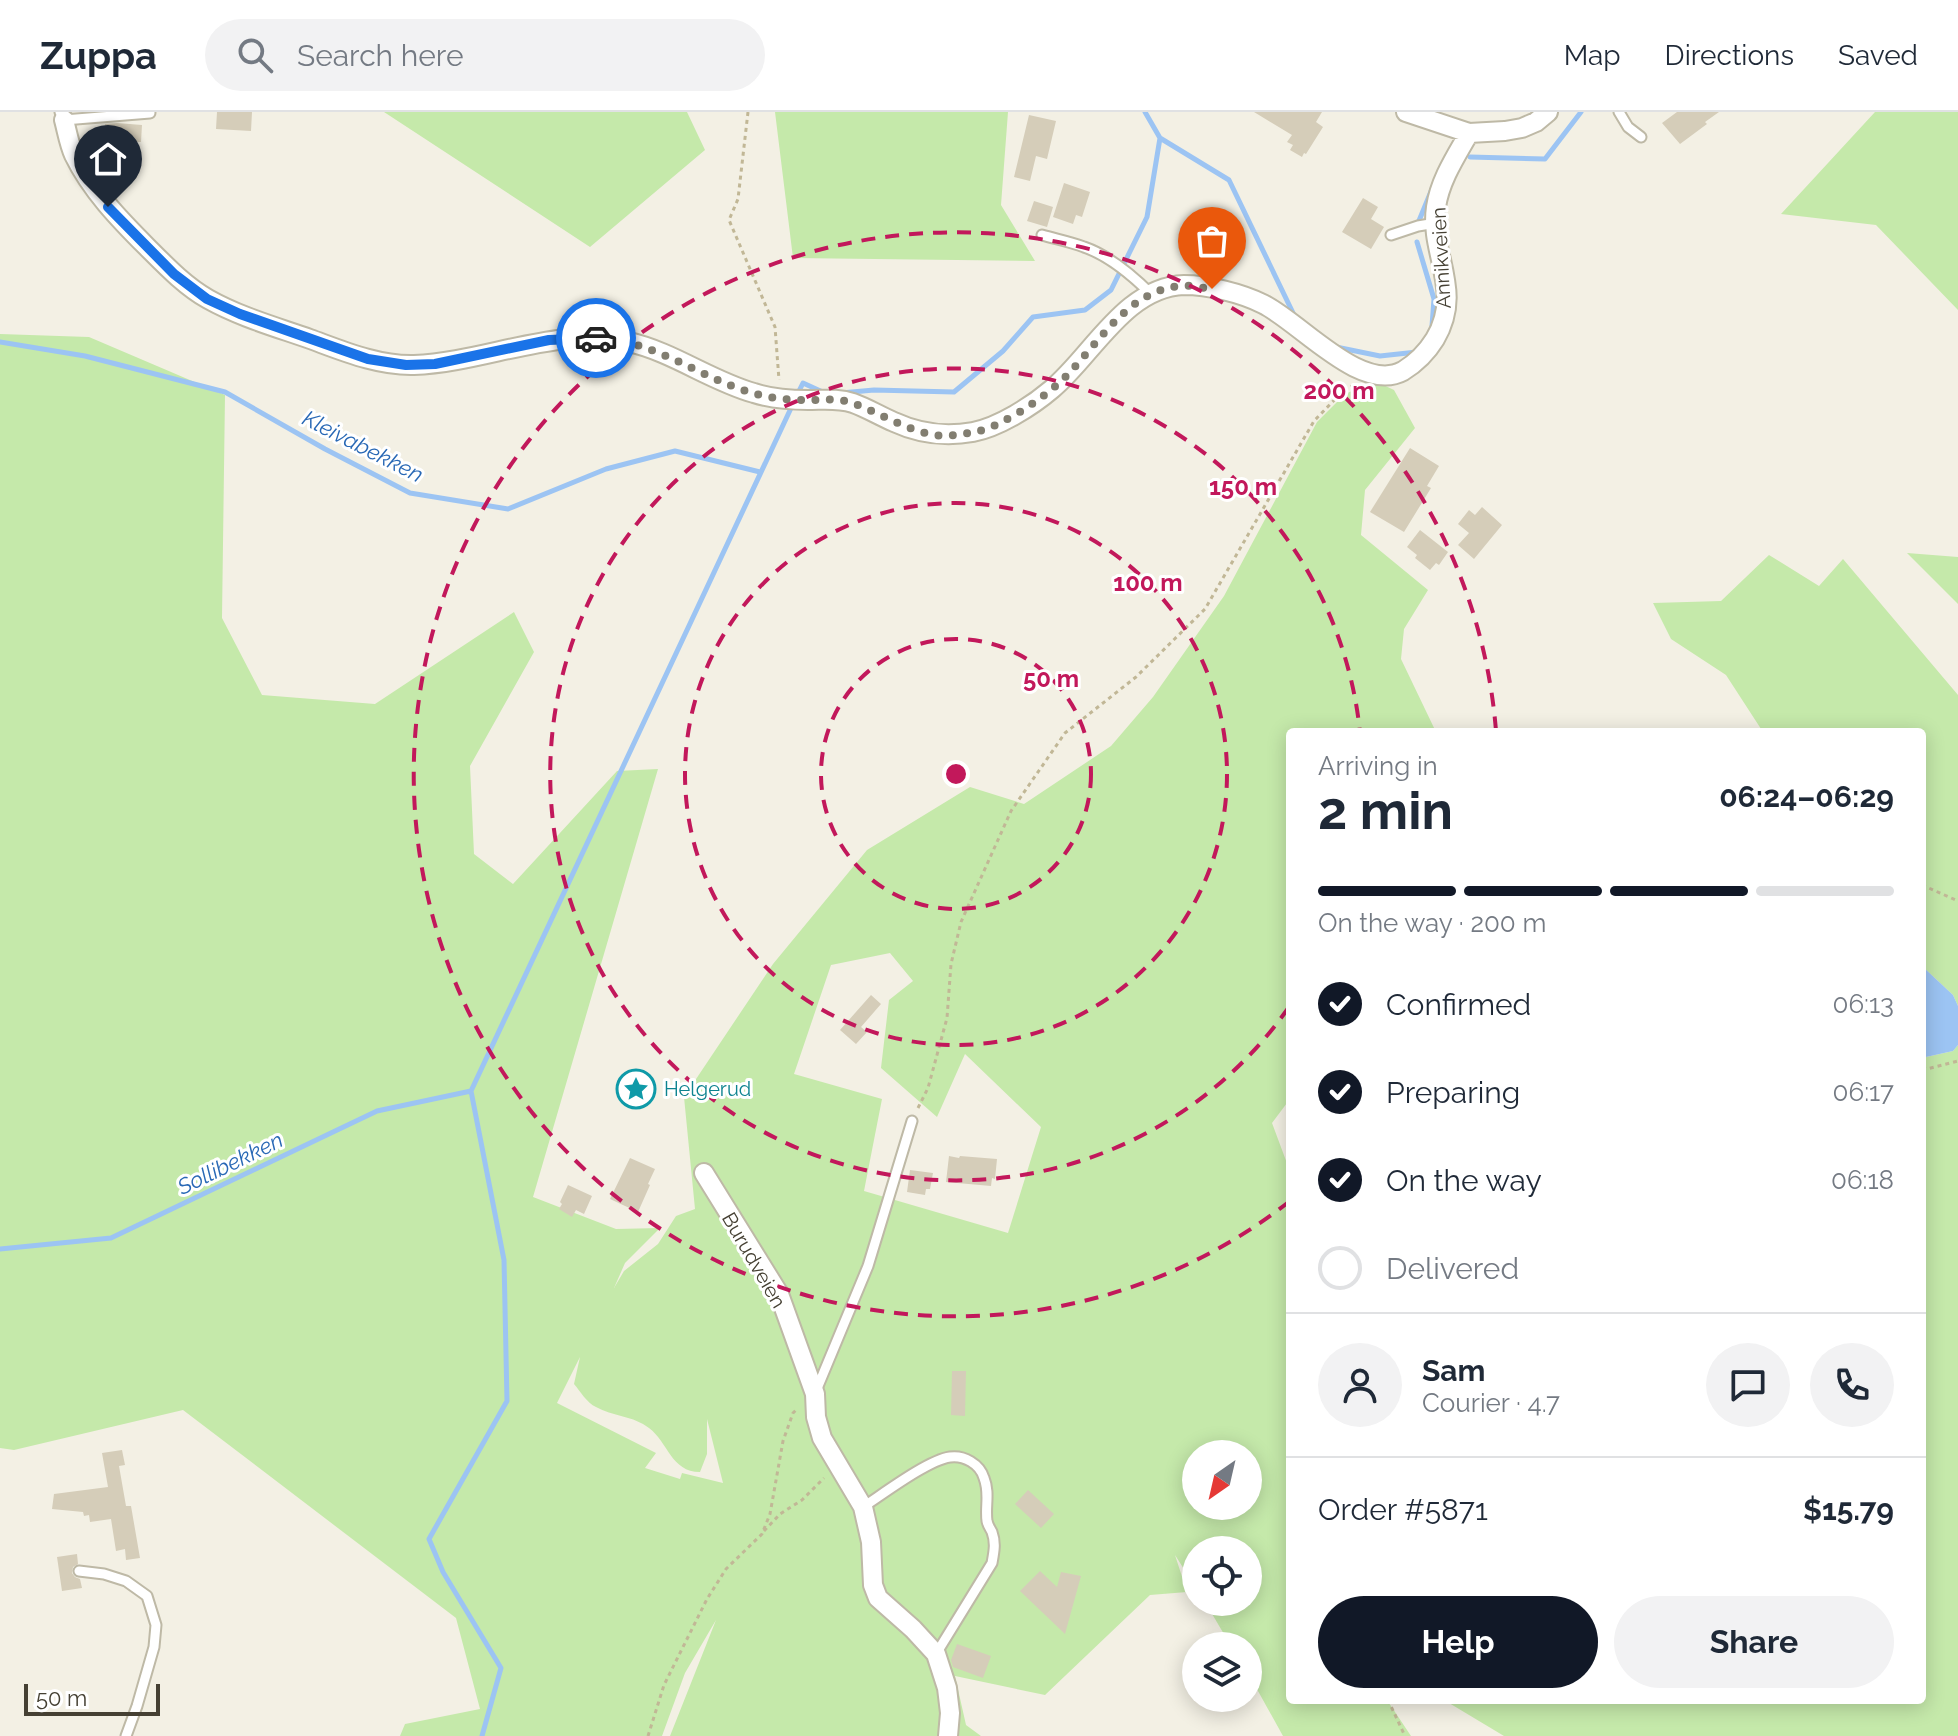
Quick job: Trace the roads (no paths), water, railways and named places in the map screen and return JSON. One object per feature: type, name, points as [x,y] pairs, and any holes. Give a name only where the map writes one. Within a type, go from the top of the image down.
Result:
[{"type":"street","points":[[1406,112],[1461,146],[1522,128],[1548,112]]},
{"type":"street","points":[[62,116],[73,152],[108,207],[174,274],[207,299],[240,314],[368,359],[406,365],[435,364],[549,340],[603,338],[631,342],[657,351],[755,394],[781,399],[848,401],[899,424],[949,436],[981,431],[1020,412],[1054,388],[1117,320],[1151,294]]},
{"type":"street","name":"Annikveien","points":[[1151,294],[1184,285],[1249,298],[1280,313],[1349,365],[1371,375],[1399,373],[1428,349],[1439,332],[1445,314],[1446,280],[1421,226],[1435,210],[1439,193],[1461,146]]},
{"type":"street","name":"Burudveien","points":[[704,1173],[779,1294],[815,1394],[816,1417],[822,1438],[863,1507],[871,1542],[873,1585],[878,1598],[936,1654],[947,1688],[950,1713],[948,1736]]},
{"type":"lane","points":[[1619,112],[1622,120],[1641,137]]},
{"type":"lane","points":[[62,116],[150,113]]},
{"type":"lane","points":[[1391,235],[1421,226]]},
{"type":"lane","points":[[1042,235],[1086,247],[1113,262],[1151,294]]},
{"type":"lane","points":[[815,1394],[868,1266],[912,1121]]},
{"type":"lane","points":[[863,1507],[924,1468],[949,1457],[972,1462],[984,1475],[989,1497],[987,1523],[994,1536],[992,1563],[936,1654]]},
{"type":"lane","points":[[79,1571],[126,1581],[147,1596],[156,1625],[154,1647],[126,1736]]},
{"type":"water","points":[[1926,970],[1953,995],[1958,1006],[1958,1045],[1953,1051],[1926,1057]]},
{"type":"waterway","points":[[841,393],[874,390],[954,392],[1003,351],[1033,317],[1085,310],[1111,290],[1147,217],[1160,138],[1145,112]]},
{"type":"waterway","points":[[1470,157],[1545,159],[1581,112]]},
{"type":"waterway","points":[[1160,138],[1229,180],[1294,315]]},
{"type":"waterway","points":[[1416,228],[1432,189]]},
{"type":"waterway","points":[[1417,242],[1434,299],[1432,326]]},
{"type":"waterway","name":"Kleivabekken","points":[[0,342],[85,356],[225,392],[410,493],[508,509],[606,469],[675,451],[760,472]]},
{"type":"waterway","points":[[1336,347],[1380,356],[1417,352]]},
{"type":"waterway","points":[[796,397],[803,383],[827,394]]},
{"type":"waterway","points":[[482,1736],[501,1668],[443,1572],[429,1539],[507,1401],[504,1260],[471,1091],[792,406]]},
{"type":"waterway","name":"Sollibekken","points":[[0,1249],[111,1238],[377,1111],[471,1091]]},
{"type":"place","name":"Helgerud","points":[[636,1089]]}]
